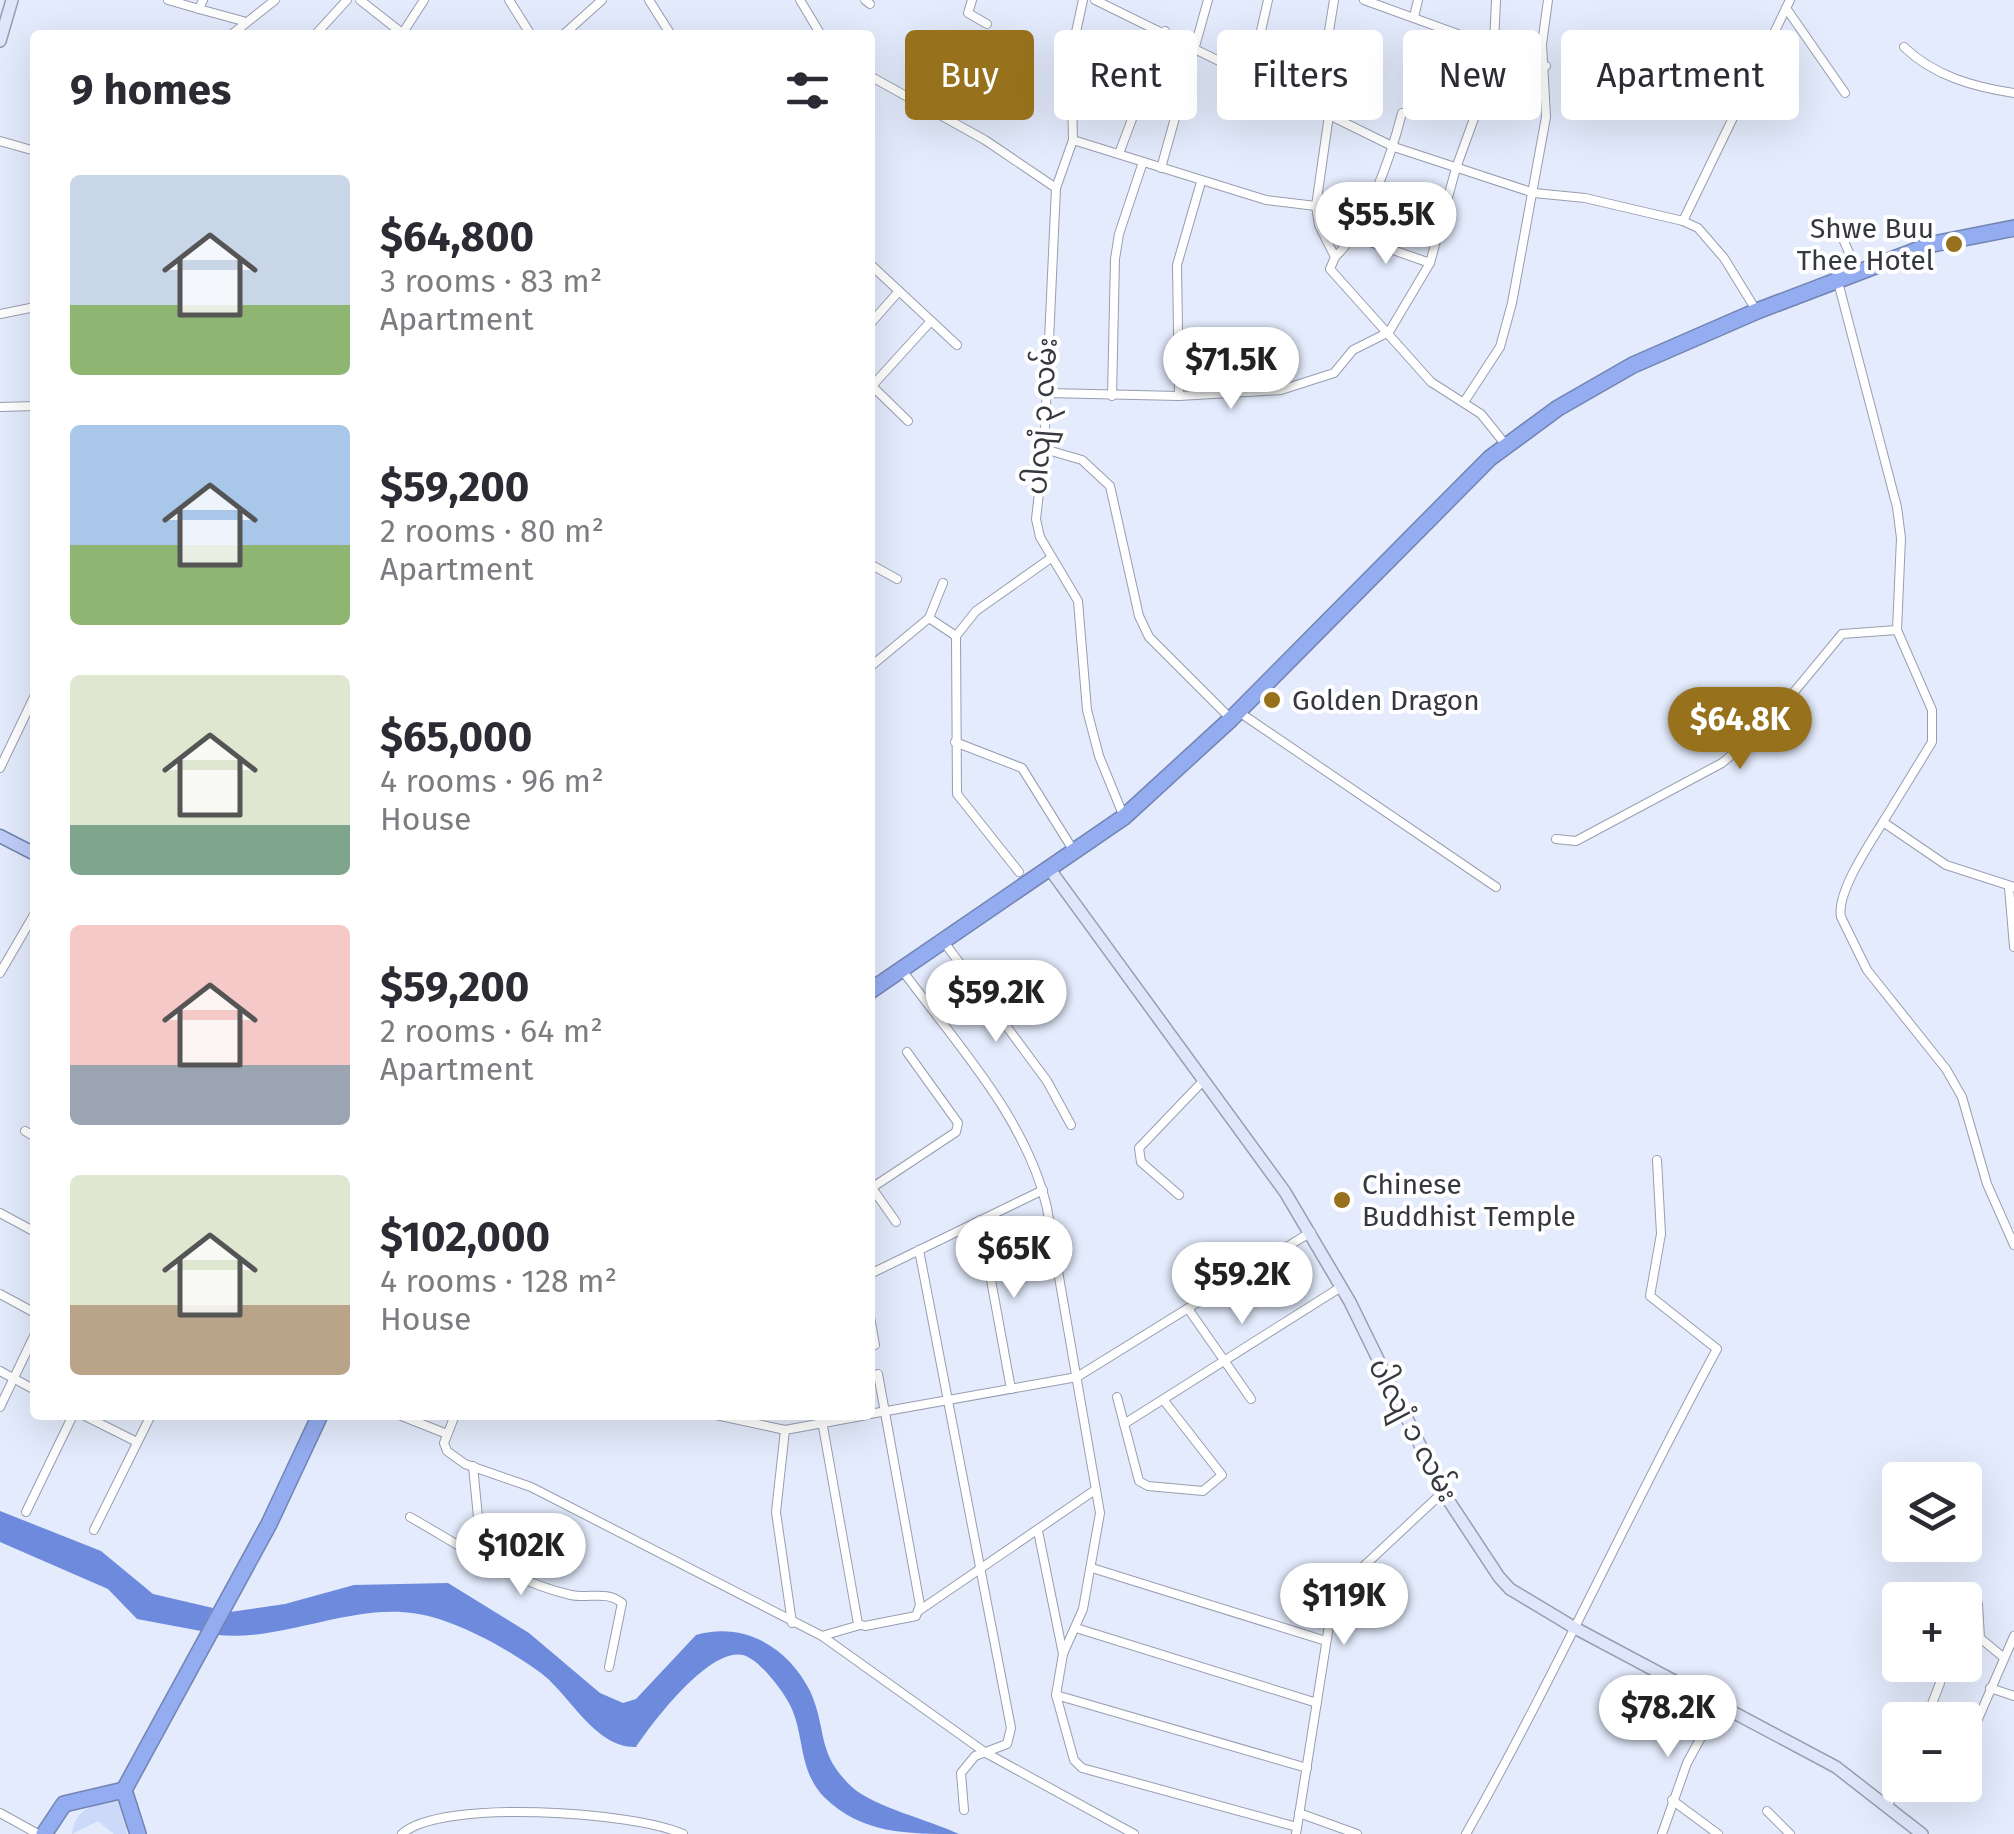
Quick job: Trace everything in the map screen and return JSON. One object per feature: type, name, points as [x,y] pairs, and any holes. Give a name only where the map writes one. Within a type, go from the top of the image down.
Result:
[{"type":"highway","points":[[875,988],[1051,871],[1124,817],[1235,716],[1506,445],[1572,400],[1633,365],[1757,311],[1933,244],[2014,228]]},
{"type":"highway","points":[[138,1834],[124,1790],[240,1578],[318,1420]]},
{"type":"highway","points":[[41,1834],[64,1804],[124,1790]]},
{"type":"main road","points":[[0,836],[30,851]]},
{"type":"street","points":[[168,0],[201,4],[243,21]]},
{"type":"street","points":[[235,30],[275,0]]},
{"type":"street","points":[[320,30],[347,0]]},
{"type":"street","points":[[360,0],[397,30]]},
{"type":"street","points":[[405,30],[424,0]]},
{"type":"street","points":[[509,0],[528,30]]},
{"type":"street","points":[[569,30],[602,0]]},
{"type":"street","points":[[649,0],[667,30]]},
{"type":"street","points":[[800,0],[818,30]]},
{"type":"street","points":[[972,0],[968,14],[987,24]]},
{"type":"street","name":"ပါလျံ ၃ လမ်း","points":[[1083,0],[1071,55],[1072,140],[1056,188],[1044,449],[1036,520],[1051,558],[1078,601],[1087,710],[1098,756],[1124,817]]},
{"type":"street","points":[[1095,0],[1162,30]]},
{"type":"street","points":[[1161,168],[1198,49],[1208,0]]},
{"type":"street","points":[[1261,30],[1268,0]]},
{"type":"street","points":[[1329,30],[1334,0]]},
{"type":"street","points":[[1364,0],[1388,4],[1453,30]]},
{"type":"street","points":[[1414,17],[1418,0]]},
{"type":"street","points":[[1495,30],[1496,0]]},
{"type":"street","points":[[1464,402],[1500,347],[1520,242],[1534,193],[1546,118],[1542,44],[1548,0]]},
{"type":"street","points":[[0,41],[9,2]]},
{"type":"street","points":[[1788,4],[1845,93]]},
{"type":"street","points":[[1683,220],[1788,4]]},
{"type":"street","points":[[1904,47],[1920,63],[1952,78],[2014,94]]},
{"type":"street","points":[[1198,49],[1217,58]]},
{"type":"street","points":[[1541,64],[1546,66]]},
{"type":"street","points":[[875,79],[985,140],[1056,188]]},
{"type":"street","points":[[1334,257],[1353,236],[1394,147],[1402,113]]},
{"type":"street","points":[[1120,151],[1131,120]]},
{"type":"street","points":[[1327,120],[1316,206],[1319,225],[1334,257],[1333,275],[1431,382],[1480,414],[1506,445]]},
{"type":"street","points":[[1338,120],[1394,147],[1534,193],[1585,198],[1683,220],[1698,228],[1724,258],[1757,311]]},
{"type":"street","points":[[1047,393],[1180,396],[1282,390],[1334,373],[1353,350],[1389,332],[1430,263],[1473,120]]},
{"type":"street","points":[[1072,140],[1120,151],[1201,182],[1266,200],[1316,206]]},
{"type":"street","points":[[0,141],[30,150]]},
{"type":"street","points":[[1112,396],[1115,259],[1119,234],[1144,162]]},
{"type":"street","points":[[1180,396],[1178,265],[1201,182]]},
{"type":"street","points":[[1818,222],[1840,232],[1858,274]]},
{"type":"street","points":[[1353,236],[1430,263]]},
{"type":"street","points":[[875,269],[957,344]]},
{"type":"street","points":[[1838,282],[1896,507],[1900,538],[1897,630],[1932,710],[1932,742],[1855,872],[1839,909],[1867,970],[1962,1096],[1987,1184],[2014,1244]]},
{"type":"street","points":[[875,319],[900,292]]},
{"type":"street","points":[[0,314],[30,308]]},
{"type":"street","points":[[875,381],[931,321]]},
{"type":"street","points":[[875,389],[908,421]]},
{"type":"street","points":[[0,407],[30,406]]},
{"type":"street","points":[[1044,449],[1082,460],[1110,486],[1139,616],[1149,637],[1235,716],[1496,887]]},
{"type":"street","points":[[1018,872],[957,794],[956,636],[976,611],[1051,558]]},
{"type":"street","points":[[875,567],[897,579]]},
{"type":"street","points":[[875,663],[929,618],[942,583]]},
{"type":"street","points":[[929,618],[956,636]]},
{"type":"street","points":[[1556,839],[1576,841],[1722,763],[1766,727],[1842,634],[1897,630]]},
{"type":"street","points":[[0,768],[30,705]]},
{"type":"street","points":[[955,742],[1022,768],[1076,853]]},
{"type":"street","points":[[1883,822],[1946,865],[2012,887],[2014,947]]},
{"type":"street","name":"ပါလျံ ၁ လမ်း","points":[[1051,871],[1310,1232],[1444,1492],[1510,1590],[1836,1767],[1887,1805],[1914,1832]]},
{"type":"street","points":[[0,972],[30,921]]},
{"type":"street","points":[[944,942],[1047,1080],[1071,1126]]},
{"type":"street","points":[[902,970],[988,1087],[1024,1146],[1043,1190],[1100,1513],[1092,1568],[1076,1628],[1063,1654],[1056,1695],[1074,1760],[1082,1768],[1296,1831],[1332,1600],[1342,1583],[1444,1492]]},
{"type":"street","points":[[875,1184],[956,1132],[958,1123],[907,1052]]},
{"type":"street","points":[[1180,1195],[1141,1162],[1139,1148],[1204,1080]]},
{"type":"street","points":[[25,1131],[30,1134]]},
{"type":"street","points":[[1466,1834],[1717,1348],[1650,1296],[1662,1234],[1657,1160]]},
{"type":"street","points":[[875,1272],[1043,1190]]},
{"type":"street","points":[[875,1193],[896,1222]]},
{"type":"street","points":[[0,1213],[30,1229]]},
{"type":"street","points":[[980,1220],[1011,1389]]},
{"type":"street","points":[[875,1413],[1077,1377],[1310,1232]]},
{"type":"street","points":[[918,1250],[1012,1738],[975,1756],[961,1773],[964,1810]]},
{"type":"street","points":[[1124,1424],[1165,1402],[1341,1287]]},
{"type":"street","points":[[0,1294],[30,1310]]},
{"type":"street","points":[[1188,1310],[1250,1399]]},
{"type":"street","points":[[0,1407],[30,1345]]},
{"type":"street","points":[[0,1371],[30,1387]]},
{"type":"street","points":[[878,1374],[920,1610]]},
{"type":"street","points":[[1117,1397],[1138,1481],[1148,1486],[1203,1491],[1222,1475],[1165,1402]]},
{"type":"street","points":[[26,1512],[72,1420]]},
{"type":"street","points":[[93,1420],[137,1442]]},
{"type":"street","points":[[94,1530],[148,1420]]},
{"type":"street","points":[[409,1420],[447,1434]]},
{"type":"street","points":[[453,1420],[447,1434],[447,1451],[474,1466],[531,1487],[720,1580],[792,1624],[822,1636],[986,1753],[1134,1834]]},
{"type":"street","points":[[739,1420],[785,1430],[822,1420],[860,1625]]},
{"type":"street","points":[[785,1430],[776,1512],[792,1624]]},
{"type":"street","points":[[474,1466],[482,1558]]},
{"type":"street","points":[[822,1636],[916,1616],[978,1567],[1095,1490]]},
{"type":"street","points":[[410,1517],[533,1584],[574,1596],[606,1595],[622,1604],[609,1667]]},
{"type":"street","points":[[1038,1531],[1063,1654]]},
{"type":"street","points":[[1092,1568],[1326,1640]]},
{"type":"street","points":[[1076,1628],[1317,1704]]},
{"type":"street","points":[[1982,1708],[2014,1636]]},
{"type":"street","points":[[1982,1642],[2003,1657]]},
{"type":"street","points":[[1933,1702],[1940,1683]]},
{"type":"street","points":[[1990,1688],[2014,1696]]},
{"type":"street","points":[[1056,1695],[1307,1768]]},
{"type":"street","points":[[1662,1834],[1672,1800],[1720,1704]]},
{"type":"street","points":[[1672,1800],[1718,1834]]},
{"type":"street","points":[[1767,1811],[1790,1834]]},
{"type":"street","points":[[0,1813],[41,1834]]},
{"type":"street","points":[[402,1834],[410,1826],[445,1816],[537,1814],[617,1816],[683,1834]]},
{"type":"street","points":[[1299,1814],[1358,1834]]},
{"type":"shaded area","points":[[116,1798],[121,1800],[127,1834],[114,1834],[98,1821],[72,1834],[81,1813]]},
{"type":"water","points":[[0,1511],[101,1551],[153,1594],[213,1608],[201,1631],[137,1619],[108,1589],[0,1542]]},
{"type":"water","points":[[448,1583],[529,1633],[600,1693],[623,1703],[636,1699],[696,1635],[731,1632],[763,1642],[790,1662],[801,1676],[815,1705],[827,1752],[853,1788],[888,1807],[959,1834],[870,1825],[824,1797],[810,1775],[787,1699],[763,1669],[743,1655],[729,1656],[698,1674],[636,1747],[621,1745],[596,1730],[552,1683],[517,1657],[479,1635],[439,1619],[383,1612],[274,1632],[218,1635],[230,1612],[285,1604],[354,1585]]},
{"type":"place","name":"Shwe Buu Thee Hotel","points":[[1954,244]]},
{"type":"place","name":"Golden Dragon","points":[[1272,700]]},
{"type":"place","name":"Chinese Buddhist Temple","points":[[1342,1200]]}]
